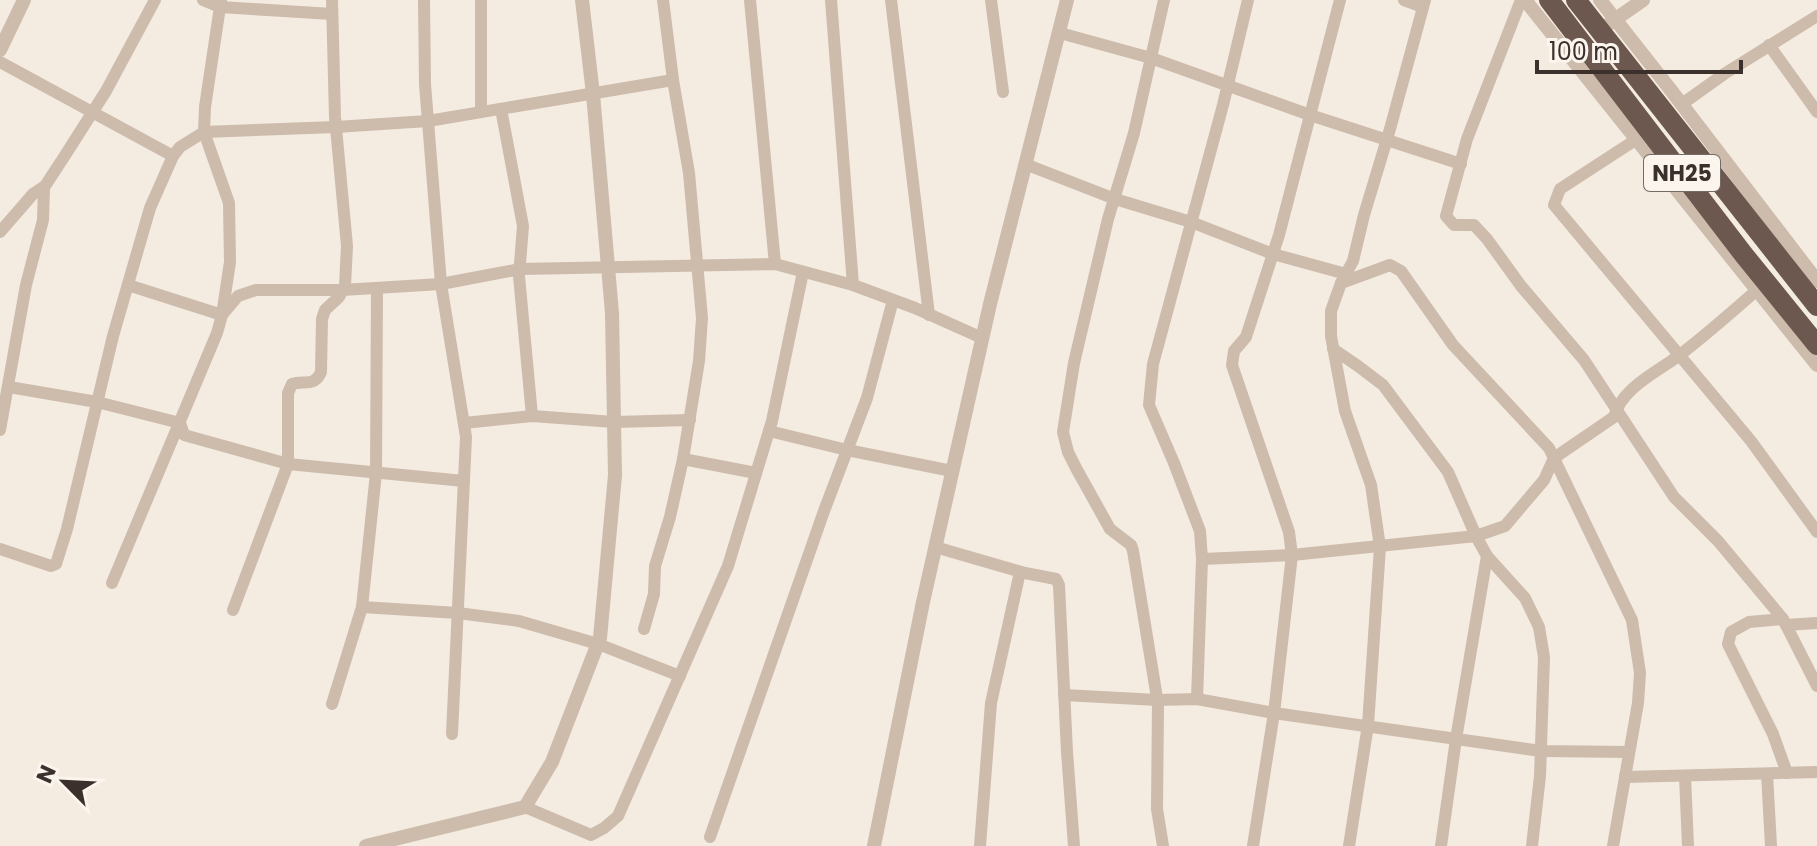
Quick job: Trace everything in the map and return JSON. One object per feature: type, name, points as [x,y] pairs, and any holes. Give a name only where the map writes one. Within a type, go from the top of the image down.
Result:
[{"type":"highway","name":"NH25","points":[[1549,0],[1650,130],[1740,258],[1817,345]]},
{"type":"highway","name":"NH25","points":[[1576,0],[1608,25],[1817,306]]},
{"type":"street","points":[[0,50],[24,0]]},
{"type":"street","points":[[0,232],[33,194],[44,187],[113,79],[155,0]]},
{"type":"street","points":[[203,0],[332,14]]},
{"type":"street","points":[[233,610],[288,464],[288,393],[292,384],[300,381],[312,383],[318,379],[321,372],[322,319],[325,310],[339,297],[345,286],[347,246],[336,127],[332,0]]},
{"type":"street","points":[[424,0],[425,84],[441,284],[466,437],[452,734]]},
{"type":"street","points":[[481,0],[481,112]]},
{"type":"street","points":[[525,807],[552,762],[600,638],[615,475],[612,313],[582,0]]},
{"type":"street","points":[[644,629],[654,594],[655,566],[683,459],[699,361],[702,318],[689,173],[663,0]]},
{"type":"street","points":[[750,0],[775,264]]},
{"type":"street","points":[[831,0],[853,285]]},
{"type":"street","points":[[891,0],[929,315]]},
{"type":"street","points":[[991,0],[1003,92]]},
{"type":"street","points":[[874,846],[904,691],[982,338],[1067,0]]},
{"type":"street","points":[[1163,846],[1157,809],[1157,700],[1133,551],[1131,545],[1110,529],[1076,468],[1064,438],[1074,363],[1108,219],[1134,133],[1164,0]]},
{"type":"street","points":[[1197,699],[1202,559],[1200,531],[1149,405],[1153,364],[1248,0]]},
{"type":"street","points":[[1253,846],[1274,713],[1292,555],[1289,532],[1232,365],[1234,351],[1246,337],[1273,254],[1340,0]]},
{"type":"street","points":[[1349,846],[1368,725],[1380,547],[1371,485],[1345,411],[1331,336],[1331,311],[1353,261],[1424,3],[1404,0]]},
{"type":"street","points":[[1817,365],[1757,290],[1740,258],[1711,234],[1523,0],[1467,139],[1446,216],[1454,225],[1474,225],[1584,360],[1674,497],[1718,541],[1785,622],[1817,686]]},
{"type":"street","points":[[1600,0],[1608,25],[1682,104],[1817,281]]},
{"type":"street","points":[[1608,25],[1643,0]]},
{"type":"street","points":[[112,583],[222,315],[230,262],[229,203],[204,132],[220,4]]},
{"type":"street","points":[[1682,104],[1817,16]]},
{"type":"street","points":[[1060,33],[1151,58],[1310,115],[1461,164]]},
{"type":"street","points":[[1769,45],[1817,112]]},
{"type":"street","points":[[0,62],[173,156]]},
{"type":"street","points":[[0,549],[51,566],[56,564],[113,336],[150,208],[180,147],[204,132],[428,121],[673,80]]},
{"type":"street","points":[[501,109],[523,226],[520,269],[532,416]]},
{"type":"street","points":[[1637,139],[1560,189],[1554,205],[1751,441],[1817,532]]},
{"type":"street","points":[[1025,164],[1115,199],[1191,222],[1344,279],[1390,265],[1401,271],[1453,345],[1549,448],[1632,620],[1640,673],[1638,703],[1613,846]]},
{"type":"street","points":[[0,430],[26,285],[43,220],[44,187]]},
{"type":"street","points":[[222,315],[238,296],[256,290],[342,290],[441,284],[520,269],[775,264],[853,285],[982,338]]},
{"type":"street","points":[[366,846],[525,807],[591,835],[618,816],[728,566],[769,431],[803,272]]},
{"type":"street","points":[[128,285],[222,315]]},
{"type":"street","points":[[332,704],[362,607],[376,473],[377,288]]},
{"type":"street","points":[[1202,559],[1380,547],[1476,536],[1505,526],[1544,480],[1554,458],[1614,417],[1616,407],[1636,385],[1680,355],[1757,290]]},
{"type":"street","points":[[710,837],[824,511],[867,398],[893,300]]},
{"type":"street","points":[[1333,349],[1383,385],[1448,472],[1487,556],[1525,598],[1539,627],[1544,657],[1541,751],[1532,846]]},
{"type":"street","points":[[9,387],[97,402],[180,423]]},
{"type":"street","points":[[464,423],[532,416],[614,422],[690,420]]},
{"type":"street","points":[[180,423],[184,435],[288,464],[464,481]]},
{"type":"street","points":[[769,431],[952,471]]},
{"type":"street","points":[[683,459],[756,473]]},
{"type":"street","points":[[935,547],[1020,572],[1056,579],[1059,585],[1074,846]]},
{"type":"street","points":[[1441,846],[1487,556]]},
{"type":"street","points":[[980,846],[991,703],[1020,572]]},
{"type":"street","points":[[362,607],[458,613],[519,621],[598,644],[680,676]]},
{"type":"street","points":[[1787,773],[1773,734],[1728,644],[1731,632],[1749,622],[1817,623]]},
{"type":"street","points":[[1064,695],[1197,699],[1541,751],[1629,752]]},
{"type":"street","points":[[1625,777],[1817,772]]},
{"type":"street","points":[[1767,774],[1771,846]]},
{"type":"street","points":[[1685,776],[1688,846]]}]
